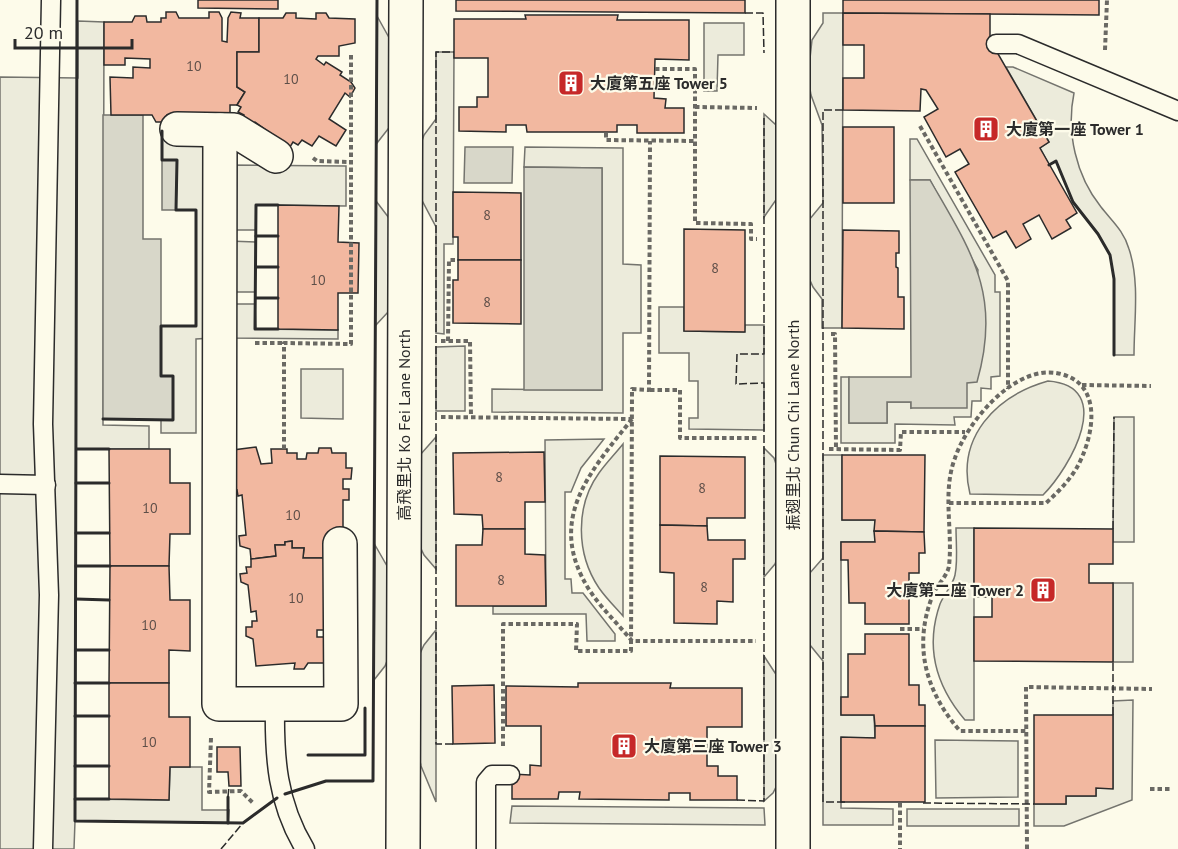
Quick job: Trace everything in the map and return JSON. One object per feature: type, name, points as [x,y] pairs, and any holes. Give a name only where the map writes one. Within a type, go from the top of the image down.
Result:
[{"type":"street","name":"高飛里北 Ko Fei Lane North","points":[[403,849],[406,0]]},
{"type":"street","name":"振翅里北 Chun Chi Lane North","points":[[793,0],[793,849]]},
{"type":"street","points":[[177,129],[234,130],[276,156]]},
{"type":"street","points":[[220,130],[219,704],[341,704],[340,544]]},
{"type":"lane","points":[[43,849],[49,595],[44,424],[51,0]]},
{"type":"lane","points":[[996,44],[1018,44],[1178,111]]},
{"type":"lane","points":[[0,484],[46,484]]},
{"type":"lane","points":[[275,704],[274,755],[279,784],[288,816],[305,849]]},
{"type":"lane","points":[[486,849],[486,782],[492,775],[506,775]]},
{"type":"path","points":[[1105,52],[1107,0]]},
{"type":"path","points":[[284,449],[284,343],[351,344],[351,55]]},
{"type":"path","points":[[655,69],[695,69],[695,224],[751,224],[751,239],[764,239]]},
{"type":"path","points":[[695,107],[764,108]]},
{"type":"path","points":[[920,126],[1008,280],[1008,389]]},
{"type":"path","points":[[606,132],[606,140],[695,141]]},
{"type":"path","points":[[650,141],[650,390]]},
{"type":"path","points":[[448,341],[449,260],[458,260]]},
{"type":"path","points":[[822,334],[835,334],[836,449]]},
{"type":"path","points":[[436,341],[470,341],[471,417]]},
{"type":"path","points":[[949,503],[1046,503],[1064,486],[1085,451],[1092,408],[1081,385],[1071,377],[1047,372],[1008,389],[986,406],[966,432],[954,460],[949,503],[949,569],[934,590],[925,614],[924,665],[931,689],[944,711],[960,731],[1026,731]]},
{"type":"path","points":[[1081,385],[1151,386]]},
{"type":"path","points":[[506,775],[503,624],[577,624],[576,651],[632,651],[632,389],[680,390],[680,438],[764,438]]},
{"type":"path","points":[[436,417],[632,419]]},
{"type":"path","points":[[632,419],[592,469],[581,487],[572,530],[575,552],[586,583],[632,641]]},
{"type":"path","points":[[822,449],[900,450],[901,432],[966,432]]},
{"type":"path","points":[[900,629],[924,629]]},
{"type":"path","points":[[632,641],[764,641]]},
{"type":"path","points":[[1027,849],[1026,687],[1152,689]]},
{"type":"path","points":[[219,704],[209,747],[209,792],[241,792],[257,808]]},
{"type":"path","points":[[1150,789],[1171,789]]},
{"type":"path","points":[[900,803],[900,849]]},
{"type":"shaded area","points":[[823,13],[843,13],[842,328],[822,328],[822,299],[813,287],[805,269],[809,220],[823,203],[822,125],[811,95],[808,77],[812,40],[823,23]]},
{"type":"shaded area","points":[[377,16],[392,43],[392,124],[377,143]]},
{"type":"shaded area","points":[[78,21],[104,22],[103,425],[149,426],[149,449],[76,449],[75,799],[169,800],[170,767],[202,767],[202,810],[229,810],[228,823],[75,821],[74,849],[0,849],[0,77],[78,78]]},
{"type":"shaded area","points":[[704,23],[744,23],[744,55],[718,55],[717,91],[704,91]]},
{"type":"shaded area","points":[[436,52],[454,52],[453,244],[444,244],[444,334],[436,333],[436,227],[416,189],[416,158],[424,135],[436,119]]},
{"type":"shaded area","points":[[1006,67],[1013,67],[1074,93],[1072,138],[1079,168],[1092,195],[1124,237],[1132,262],[1136,302],[1134,355],[1114,355],[1114,279],[1110,255],[1098,234],[1073,202],[1056,161],[1049,165],[1040,148],[1049,142]]},
{"type":"shaded area","points":[[764,114],[776,125],[785,142],[778,197],[764,217]]},
{"type":"shaded area","points":[[103,115],[143,115],[143,239],[161,239],[161,376],[173,376],[173,420],[103,419]]},
{"type":"shaded area","points":[[162,138],[212,139],[212,338],[196,339],[196,433],[161,433],[161,419],[173,419],[173,377],[161,376],[161,326],[196,326],[196,210],[176,210],[177,161],[162,160]]},
{"type":"shaded area","points":[[910,139],[917,139],[995,275],[995,292],[1000,292],[1000,376],[991,377],[991,389],[981,388],[981,401],[972,401],[971,417],[954,417],[955,425],[895,424],[895,443],[841,443],[841,377],[849,377],[849,423],[887,423],[887,402],[911,402],[911,408],[967,382],[978,270],[930,180],[910,180]]},
{"type":"shaded area","points":[[465,147],[513,147],[512,183],[464,183]]},
{"type":"shaded area","points":[[525,147],[623,148],[623,264],[641,265],[641,333],[623,333],[623,413],[492,412],[492,389],[602,390],[602,168],[524,167]]},
{"type":"shaded area","points":[[162,160],[177,160],[176,210],[162,210]]},
{"type":"shaded area","points":[[229,165],[346,166],[346,206],[256,205],[256,230],[228,230]]},
{"type":"shaded area","points":[[524,167],[602,168],[602,390],[524,390]]},
{"type":"shaded area","points":[[910,180],[930,180],[959,230],[979,276],[986,324],[984,351],[977,382],[967,383],[967,408],[911,408],[911,402],[887,402],[887,423],[849,423],[849,377],[911,377]]},
{"type":"shaded area","points":[[376,201],[389,218],[389,311],[375,326]]},
{"type":"shaded area","points":[[228,241],[256,242],[255,292],[228,292]]},
{"type":"shaded area","points":[[228,304],[255,304],[256,329],[338,330],[338,339],[228,338]]},
{"type":"shaded area","points":[[659,307],[684,307],[684,331],[744,332],[745,325],[764,325],[764,430],[689,429],[689,418],[698,418],[698,381],[689,381],[689,353],[659,353]]},
{"type":"shaded area","points":[[465,346],[465,411],[436,411],[436,347]]},
{"type":"shaded area","points":[[301,369],[343,369],[343,419],[301,418]]},
{"type":"shaded area","points":[[1048,381],[1069,386],[1080,397],[1084,412],[1075,448],[1054,483],[1043,495],[970,494],[967,474],[969,455],[984,422],[1011,397]]},
{"type":"shaded area","points":[[1114,417],[1134,417],[1134,542],[1113,542]]},
{"type":"shaded area","points":[[436,437],[436,569],[424,555],[416,538],[420,455]]},
{"type":"shaded area","points":[[604,439],[581,468],[571,492],[565,492],[565,579],[571,579],[572,593],[583,593],[615,634],[615,641],[587,641],[586,614],[493,614],[493,606],[546,606],[545,440]]},
{"type":"shaded area","points":[[623,444],[623,616],[591,575],[581,530],[582,515],[591,486]]},
{"type":"shaded area","points":[[764,448],[774,458],[780,476],[782,546],[775,564],[764,577]]},
{"type":"shaded area","points":[[823,455],[842,455],[842,520],[875,520],[875,542],[841,542],[841,715],[874,715],[875,738],[841,738],[841,808],[893,809],[893,825],[823,825],[823,661],[810,645],[804,629],[809,574],[823,558]]},
{"type":"shaded area","points":[[956,528],[974,528],[974,720],[965,720],[947,694],[940,680],[934,651],[933,635],[940,604],[955,575]]},
{"type":"shaded area","points":[[375,545],[391,573],[393,646],[385,666],[374,680]]},
{"type":"shaded area","points":[[1113,583],[1133,583],[1133,662],[1113,662]]},
{"type":"shaded area","points":[[436,630],[436,802],[421,766],[414,733],[416,662],[424,645]]},
{"type":"shaded area","points":[[764,656],[781,682],[781,777],[773,793],[764,801]]},
{"type":"shaded area","points":[[1133,700],[1132,800],[1064,826],[1034,826],[1034,804],[1066,804],[1066,796],[1096,796],[1096,788],[1113,788],[1113,701]]},
{"type":"shaded area","points":[[935,740],[1018,741],[1018,797],[936,798]]},
{"type":"shaded area","points":[[512,806],[764,808],[765,825],[510,823]]},
{"type":"shaded area","points":[[907,809],[1019,809],[1019,826],[907,826]]},
{"type":"building","points":[[198,0],[278,0],[278,9],[198,8]]},
{"type":"building","points":[[456,0],[745,0],[745,13],[456,11]]},
{"type":"building","points":[[843,0],[1099,0],[1099,15],[843,13]]},
{"type":"building","points":[[166,12],[176,12],[179,18],[209,18],[209,12],[219,12],[222,18],[222,41],[227,42],[228,18],[231,12],[241,13],[240,18],[259,18],[259,52],[237,52],[237,87],[245,92],[237,105],[230,105],[230,116],[167,115],[167,122],[156,122],[152,115],[111,115],[110,77],[133,78],[133,67],[150,68],[150,59],[125,58],[125,65],[104,65],[104,22],[132,22],[135,16],[146,16],[147,22],[161,22],[161,18],[166,18]]},
{"type":"building","points":[[286,13],[296,13],[296,18],[316,19],[316,13],[326,13],[329,18],[355,19],[355,43],[339,46],[339,56],[318,56],[316,59],[342,72],[340,75],[351,82],[355,88],[350,97],[345,93],[329,119],[346,130],[336,146],[319,136],[312,146],[302,140],[298,145],[293,142],[290,147],[255,122],[252,127],[243,122],[244,115],[238,112],[241,107],[237,105],[245,92],[237,87],[237,52],[259,52],[259,18],[283,18]]},
{"type":"building","name":"大廈第一座 Tower 1","points":[[843,13],[990,14],[990,40],[1049,142],[1040,148],[1077,213],[1066,220],[1071,228],[1052,239],[1039,215],[1023,224],[1031,239],[1016,248],[1006,231],[993,238],[955,172],[969,164],[960,149],[946,157],[924,117],[938,109],[926,90],[921,89],[920,111],[843,110],[843,78],[864,78],[864,45],[843,45]]},
{"type":"building","name":"大廈第五座 Tower 5","points":[[525,15],[618,15],[617,20],[689,20],[689,60],[655,59],[654,98],[666,99],[665,108],[684,108],[684,133],[637,133],[637,125],[617,125],[617,132],[527,132],[526,125],[506,125],[506,132],[459,131],[459,107],[477,107],[477,97],[488,97],[488,58],[454,58],[454,19],[526,19]]},
{"type":"building","points":[[843,127],[894,127],[894,203],[843,203]]},
{"type":"building","points":[[453,192],[521,193],[521,260],[458,260],[458,237],[453,237]]},
{"type":"building","points":[[278,205],[339,206],[338,242],[359,243],[358,293],[338,293],[338,330],[278,329]]},
{"type":"building","points":[[684,229],[745,230],[745,332],[684,331]]},
{"type":"building","points":[[843,230],[899,231],[899,253],[896,253],[896,267],[898,268],[898,297],[904,297],[904,329],[842,328]]},
{"type":"building","points":[[458,260],[521,260],[521,324],[453,323],[453,280],[458,280]]},
{"type":"building","points":[[256,447],[261,464],[272,463],[271,449],[287,449],[287,453],[297,453],[297,459],[306,459],[307,453],[318,453],[319,448],[331,448],[332,453],[346,453],[346,468],[352,468],[351,479],[343,479],[343,489],[349,489],[349,500],[343,500],[343,530],[349,530],[349,542],[328,558],[303,558],[304,548],[292,548],[292,541],[285,542],[285,545],[275,545],[276,556],[251,559],[250,549],[240,546],[239,536],[246,535],[242,495],[238,496],[237,490],[232,491],[231,481],[236,477],[233,450]]},
{"type":"building","points":[[109,449],[170,449],[170,483],[190,483],[190,534],[170,534],[169,566],[110,566]]},
{"type":"building","points":[[544,452],[545,502],[525,502],[525,529],[483,529],[482,515],[454,514],[453,453]]},
{"type":"building","points":[[842,455],[925,455],[924,532],[874,531],[875,520],[842,520]]},
{"type":"building","points":[[660,456],[745,457],[745,518],[707,518],[707,526],[660,525]]},
{"type":"building","points":[[660,525],[707,526],[708,540],[745,540],[745,559],[733,559],[733,602],[717,601],[717,624],[674,623],[674,573],[660,572]]},
{"type":"building","name":"大廈第二座 Tower 2","points":[[974,528],[1113,529],[1113,564],[1089,564],[1089,583],[1113,583],[1113,662],[974,661],[974,617],[992,617],[992,597],[974,597]]},
{"type":"building","points":[[483,529],[525,529],[525,554],[545,555],[546,606],[456,606],[456,545],[482,545]]},
{"type":"building","points":[[874,531],[924,532],[925,553],[919,553],[919,573],[909,573],[909,624],[865,624],[865,603],[849,603],[848,560],[841,560],[841,542],[875,542]]},
{"type":"building","points":[[292,541],[292,548],[304,548],[303,558],[335,558],[343,630],[317,630],[317,637],[327,637],[336,663],[308,663],[304,669],[294,669],[295,663],[256,666],[253,639],[246,636],[246,627],[252,627],[252,621],[257,621],[256,611],[251,612],[248,585],[241,582],[240,574],[247,573],[246,567],[251,567],[251,559],[276,556],[275,545],[285,545],[285,542]]},
{"type":"building","points":[[110,566],[169,566],[170,600],[190,600],[190,651],[169,650],[169,683],[109,683]]},
{"type":"building","points":[[865,634],[909,634],[909,685],[919,685],[919,705],[925,705],[925,726],[875,726],[874,715],[841,715],[841,697],[848,697],[848,654],[865,654]]},
{"type":"building","points":[[109,683],[169,683],[169,717],[190,717],[190,767],[170,767],[169,800],[109,799]]},
{"type":"building","name":"大廈第三座 Tower 3","points":[[578,683],[671,683],[670,688],[742,688],[742,727],[707,727],[707,766],[718,766],[718,776],[737,776],[737,800],[690,800],[690,793],[669,793],[669,800],[579,799],[580,792],[559,792],[558,799],[512,799],[512,774],[530,775],[530,765],[541,766],[541,726],[506,726],[506,686],[578,687]]},
{"type":"building","points":[[494,685],[495,743],[453,744],[452,686]]},
{"type":"building","points":[[1034,715],[1113,715],[1113,789],[1096,788],[1096,796],[1066,796],[1066,804],[1034,804]]},
{"type":"building","points":[[875,726],[925,726],[925,802],[841,802],[841,737],[875,738]]},
{"type":"building","points":[[217,747],[240,747],[241,786],[229,786],[228,772],[217,772]]},
{"type":"fence","points":[[745,13],[763,13],[764,53]]},
{"type":"fence","points":[[453,744],[436,744],[436,52],[454,52]]},
{"type":"fence","points":[[843,110],[823,110],[823,802],[845,802]]},
{"type":"fence","points":[[737,800],[764,801],[764,383],[736,384],[737,354],[764,354],[764,118]]},
{"type":"fence","points":[[1113,529],[1114,417]]},
{"type":"fence","points":[[1113,662],[1113,715]]},
{"type":"fence","points":[[228,797],[229,786]]},
{"type":"fence","points":[[923,803],[1034,804]]},
{"type":"fence","points":[[221,849],[243,823]]},
{"type":"wall","points":[[77,0],[75,821],[243,823],[277,798]]},
{"type":"wall","points":[[285,794],[326,781],[373,781],[377,0]]},
{"type":"wall","points":[[103,419],[173,420],[173,376],[161,376],[161,326],[196,326],[196,210],[176,210],[177,160],[162,160],[162,131]]},
{"type":"wall","points":[[1049,165],[1056,161],[1073,202],[1098,234],[1110,255],[1114,279],[1114,355]]},
{"type":"wall","points":[[278,205],[256,205],[255,329],[278,329]]},
{"type":"wall","points":[[256,236],[278,236]]},
{"type":"wall","points":[[256,267],[278,267]]},
{"type":"wall","points":[[256,298],[278,298]]},
{"type":"wall","points":[[77,449],[109,449]]},
{"type":"wall","points":[[76,483],[109,483]]},
{"type":"wall","points":[[76,533],[109,533]]},
{"type":"wall","points":[[76,566],[110,566]]},
{"type":"wall","points":[[76,599],[109,600]]},
{"type":"wall","points":[[76,650],[109,650]]},
{"type":"wall","points":[[75,683],[109,683]]},
{"type":"wall","points":[[308,755],[365,755],[365,708]]},
{"type":"wall","points":[[75,716],[109,716]]},
{"type":"wall","points":[[75,766],[109,766]]},
{"type":"wall","points":[[228,797],[228,823]]},
{"type":"wall","points":[[75,799],[109,799]]},
{"type":"place","name":"大廈第五座 Tower 5","points":[[571,83]]},
{"type":"place","name":"大廈第一座 Tower 1","points":[[986,129]]},
{"type":"place","name":"大廈第二座 Tower 2","points":[[1043,590]]},
{"type":"place","name":"大廈第三座 Tower 3","points":[[624,746]]}]
